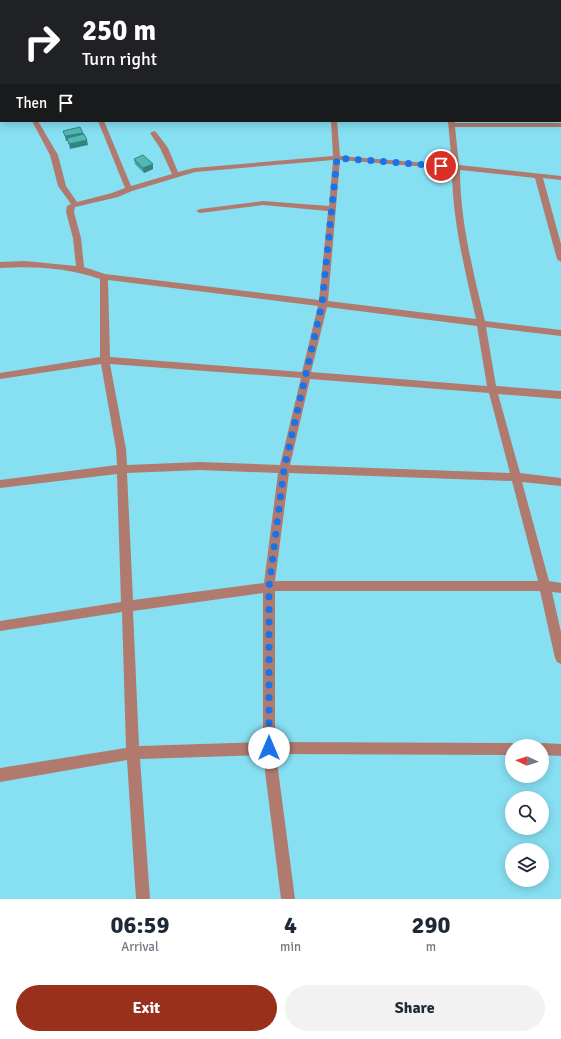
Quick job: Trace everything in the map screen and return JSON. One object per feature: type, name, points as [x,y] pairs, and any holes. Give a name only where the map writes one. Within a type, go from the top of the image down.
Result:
[{"type":"street","points":[[36,122],[54,155],[62,186],[75,204]]},
{"type":"street","points":[[101,122],[129,189]]},
{"type":"street","points":[[288,899],[269,748],[269,587],[284,469],[322,304],[337,158],[334,122]]},
{"type":"street","points":[[561,124],[452,123],[456,167],[456,195],[468,266],[481,323],[492,388],[514,477],[545,586],[561,658]]},
{"type":"street","points":[[154,133],[164,148],[176,175]]},
{"type":"street","points":[[80,269],[77,238],[70,212],[71,206],[115,195],[129,189],[194,170],[337,158],[456,167],[539,177],[561,178]]},
{"type":"street","points":[[539,177],[561,259]]},
{"type":"street","points":[[200,211],[263,203],[332,209]]},
{"type":"street","points":[[0,265],[24,264],[80,269],[104,277],[561,333]]},
{"type":"street","points":[[104,277],[104,360],[121,449],[133,753],[143,899]]},
{"type":"street","points":[[0,376],[104,360],[492,388],[561,395]]},
{"type":"street","points":[[0,484],[122,469],[200,466],[514,477],[561,482]]},
{"type":"street","points":[[0,626],[128,606],[269,587],[545,586],[561,588]]},
{"type":"street","points":[[0,775],[133,753],[269,748],[505,749]]},
{"type":"street","points":[[549,750],[561,750]]},
{"type":"building","points":[[80,127],[83,133],[65,136],[63,131]]},
{"type":"building","points":[[84,134],[87,140],[69,144],[67,138]]},
{"type":"building","points":[[143,155],[153,164],[143,168],[134,159]]},
{"type":"route","points":[[269,748],[269,587],[284,469],[322,304],[337,158],[441,166]]}]
